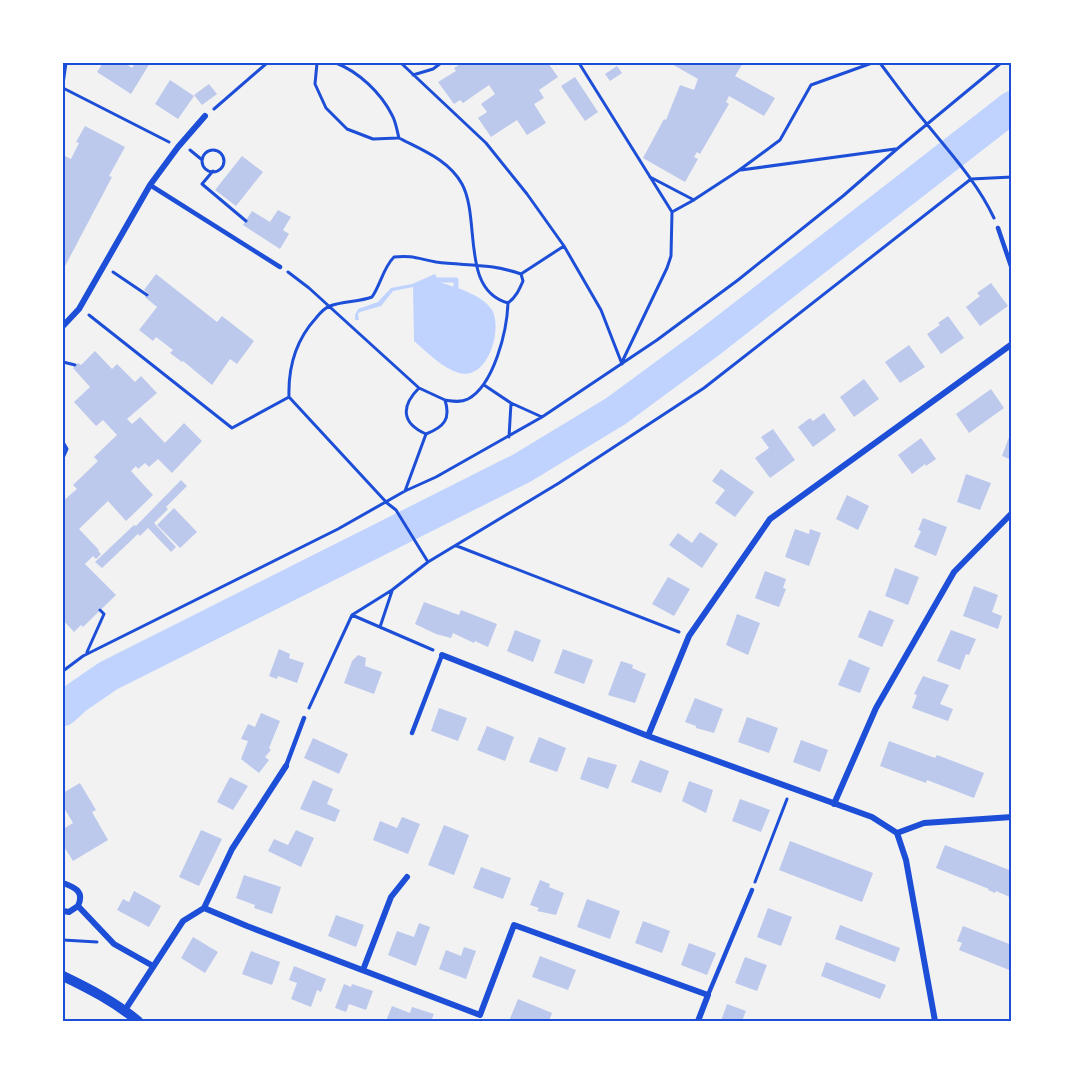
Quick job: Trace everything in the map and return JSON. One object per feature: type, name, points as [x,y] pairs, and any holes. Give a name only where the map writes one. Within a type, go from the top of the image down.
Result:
[{"type":"street","points":[[63,326],[79,309],[150,186],[178,147],[205,116]]},
{"type":"street","points":[[648,736],[689,636],[770,519],[1012,344]]},
{"type":"street","points":[[834,804],[876,708],[954,572],[1012,513]]},
{"type":"street","points":[[442,655],[648,736],[872,817],[897,833],[906,860],[935,1021]]},
{"type":"street","points":[[125,1010],[183,921],[204,908],[232,849],[286,766]]},
{"type":"street","points":[[897,833],[924,822],[1012,817]]},
{"type":"street","points":[[363,970],[391,897],[406,878]]},
{"type":"street","points":[[63,884],[70,884],[79,892],[81,898],[78,906],[69,912],[63,911]]},
{"type":"street","points":[[78,906],[114,944],[153,966]]},
{"type":"street","points":[[204,908],[480,1015],[514,925],[708,995],[698,1021]]},
{"type":"street","points":[[63,976],[99,994],[138,1021]]},
{"type":"lane","points":[[150,186],[280,267]]},
{"type":"lane","points":[[998,228],[1012,269]]},
{"type":"lane","points":[[412,733],[442,655]]},
{"type":"lane","points":[[286,766],[304,718]]},
{"type":"lane","points":[[708,995],[752,890]]},
{"type":"path","points":[[66,63],[63,86],[178,147]]},
{"type":"path","points":[[205,116],[267,63]]},
{"type":"path","points":[[317,63],[315,84],[326,108],[347,129],[373,139],[399,138],[433,155],[451,169],[462,183],[467,197],[475,264],[489,294],[508,303]]},
{"type":"path","points":[[336,63],[363,80],[380,95],[393,116],[399,138]]},
{"type":"path","points":[[401,63],[486,143],[527,194],[564,246],[601,310],[621,364]]},
{"type":"path","points":[[579,63],[648,177],[672,212],[671,256],[668,268],[621,364]]},
{"type":"path","points":[[672,212],[738,171],[780,140],[812,85],[872,63]]},
{"type":"path","points":[[880,63],[927,125],[962,165],[984,198],[998,228]]},
{"type":"path","points":[[63,671],[87,654],[387,503],[542,417],[657,340],[738,280],[852,189],[1001,63]]},
{"type":"path","points":[[413,75],[434,69],[438,64]]},
{"type":"path","points":[[738,171],[897,149]]},
{"type":"path","points":[[213,171],[206,169],[202,160],[207,151],[213,150],[221,154],[224,163],[218,170],[213,171],[202,184],[246,221]]},
{"type":"path","points":[[648,177],[694,200]]},
{"type":"path","points":[[304,718],[352,615],[392,590],[428,561],[457,546],[642,430],[704,388],[971,179],[1012,177]]},
{"type":"path","points":[[520,274],[564,246]]},
{"type":"path","points":[[428,561],[396,510],[289,397],[289,379],[297,348],[313,321],[329,306],[372,297],[387,265],[394,257],[408,255],[436,262],[475,264],[520,274],[523,281],[514,299],[508,303]]},
{"type":"path","points":[[104,266],[147,295]]},
{"type":"path","points":[[280,267],[309,288],[419,388],[445,400],[467,399],[484,385],[493,366],[507,321],[508,303]]},
{"type":"path","points":[[79,309],[232,428],[289,397]]},
{"type":"path","points":[[63,362],[75,365]]},
{"type":"path","points":[[484,385],[511,404],[542,417]]},
{"type":"path","points":[[419,388],[408,401],[405,412],[409,423],[416,430],[426,434],[438,430],[445,422],[448,411],[445,400]]},
{"type":"path","points":[[509,437],[511,404]]},
{"type":"path","points":[[405,491],[426,434]]},
{"type":"path","points":[[63,442],[67,449],[63,458]]},
{"type":"path","points":[[457,546],[689,636]]},
{"type":"path","points":[[380,627],[392,590]]},
{"type":"path","points":[[87,654],[104,614],[100,610]]},
{"type":"path","points":[[352,615],[442,655]]},
{"type":"path","points":[[752,890],[790,789]]},
{"type":"path","points":[[63,940],[114,944]]},
{"type":"water","points":[[435,274],[439,282],[468,292],[482,300],[492,310],[495,318],[496,329],[490,352],[478,369],[469,373],[459,373],[446,367],[414,341],[413,287],[393,291],[381,306],[360,312],[359,320],[355,320],[358,309],[378,302],[391,288],[412,284]]},
{"type":"building","points":[[103,63],[125,63],[132,68],[135,63],[150,63],[131,94],[97,72]]},
{"type":"building","points":[[462,63],[548,63],[558,77],[539,90],[544,98],[534,104],[546,123],[527,135],[517,120],[491,137],[478,118],[487,112],[481,104],[495,94],[489,85],[463,103],[460,100],[454,104],[438,82],[456,71],[454,68]]},
{"type":"building","points":[[670,63],[743,63],[735,76],[775,98],[764,116],[729,96],[726,102],[729,104],[700,154],[697,152],[694,157],[698,159],[685,182],[643,158],[664,119],[666,120],[680,85],[694,90],[698,79]]},
{"type":"building","points":[[617,66],[622,73],[610,81],[605,74]]},
{"type":"building","points":[[575,77],[598,112],[585,121],[561,86]]},
{"type":"building","points":[[170,80],[194,96],[178,119],[155,104]]},
{"type":"building","points":[[209,84],[217,94],[202,105],[194,95]]},
{"type":"building","points":[[85,126],[125,147],[109,176],[112,177],[63,270],[63,155],[71,159],[79,143],[76,142]]},
{"type":"building","points":[[242,156],[263,172],[236,206],[215,190]]},
{"type":"building","points":[[278,210],[291,217],[283,230],[289,234],[280,249],[243,225],[252,211],[270,222]]},
{"type":"building","points":[[156,274],[217,322],[222,316],[254,341],[237,364],[230,359],[212,385],[170,353],[173,350],[156,337],[153,341],[139,330],[157,307],[145,297],[148,293],[144,290]]},
{"type":"building","points":[[991,283],[1008,306],[980,326],[966,307],[980,296],[977,293]]},
{"type":"building","points":[[948,316],[964,338],[941,354],[927,334]]},
{"type":"building","points":[[909,345],[925,367],[900,383],[885,362]]},
{"type":"building","points":[[95,351],[112,369],[117,364],[135,382],[141,376],[157,393],[127,419],[132,424],[140,417],[165,443],[184,423],[202,441],[172,473],[158,459],[149,467],[145,463],[138,469],[136,466],[131,471],[153,495],[126,521],[108,501],[79,529],[101,554],[96,559],[93,556],[85,564],[116,595],[83,627],[81,625],[74,632],[63,620],[63,501],[77,489],[73,485],[98,461],[94,457],[117,435],[103,420],[96,426],[74,402],[90,387],[73,368],[78,363],[81,365]]},
{"type":"building","points":[[864,379],[879,399],[854,417],[840,397]]},
{"type":"building","points":[[991,389],[1004,408],[969,433],[956,414]]},
{"type":"building","points":[[824,413],[836,430],[813,447],[798,427],[810,418],[813,421]]},
{"type":"building","points":[[773,429],[795,460],[770,478],[755,458],[769,448],[761,437]]},
{"type":"building","points":[[1012,429],[1012,460],[1002,456]]},
{"type":"building","points":[[921,438],[936,459],[912,474],[898,455]]},
{"type":"building","points":[[721,469],[754,492],[735,517],[715,503],[725,490],[712,481]]},
{"type":"building","points":[[966,474],[991,483],[980,510],[957,502]]},
{"type":"building","points":[[181,480],[187,486],[154,523],[176,547],[171,552],[148,528],[140,536],[138,534],[102,568],[95,562],[134,525],[136,526]]},
{"type":"building","points":[[847,495],[869,506],[858,530],[836,519]]},
{"type":"building","points":[[174,508],[197,532],[180,548],[157,525]]},
{"type":"building","points":[[923,518],[947,527],[936,556],[914,547],[921,531],[918,530]]},
{"type":"building","points":[[795,529],[809,534],[810,529],[821,533],[809,566],[785,557]]},
{"type":"building","points":[[700,532],[718,544],[702,568],[669,545],[678,533],[692,543]]},
{"type":"building","points":[[895,568],[919,577],[908,605],[885,596]]},
{"type":"building","points":[[765,571],[786,579],[783,588],[786,589],[779,607],[755,598]]},
{"type":"building","points":[[668,577],[690,589],[674,616],[652,604]]},
{"type":"building","points":[[974,586],[998,595],[992,612],[1002,616],[998,629],[963,616]]},
{"type":"building","points":[[424,602],[459,615],[461,610],[497,624],[488,647],[453,633],[451,638],[436,634],[415,624]]},
{"type":"building","points":[[869,610],[894,620],[882,647],[858,637]]},
{"type":"building","points":[[737,614],[760,623],[748,655],[726,645]]},
{"type":"building","points":[[515,630],[541,640],[533,662],[507,651]]},
{"type":"building","points":[[951,630],[976,639],[969,655],[966,654],[960,670],[937,661]]},
{"type":"building","points":[[279,649],[290,654],[289,658],[304,663],[297,683],[278,676],[277,679],[269,676]]},
{"type":"building","points":[[563,649],[593,660],[584,684],[554,673]]},
{"type":"building","points":[[358,655],[366,658],[365,666],[382,672],[374,694],[344,683],[352,661]]},
{"type":"building","points":[[849,659],[870,668],[860,693],[838,685]]},
{"type":"building","points":[[621,661],[633,665],[632,668],[646,674],[635,703],[608,695]]},
{"type":"building","points":[[923,676],[949,685],[940,704],[953,709],[948,721],[912,708],[917,695],[914,694]]},
{"type":"building","points":[[695,698],[723,709],[714,733],[685,722]]},
{"type":"building","points":[[439,708],[467,718],[458,741],[431,731]]},
{"type":"building","points":[[261,713],[280,721],[269,748],[271,750],[265,757],[269,760],[259,773],[241,759],[248,741],[241,739],[248,724],[255,727]]},
{"type":"building","points":[[747,717],[778,728],[769,753],[738,742]]},
{"type":"building","points":[[487,726],[514,737],[505,761],[477,750]]},
{"type":"building","points":[[539,737],[566,748],[557,772],[529,762]]},
{"type":"building","points":[[313,738],[348,754],[339,774],[304,758]]},
{"type":"building","points":[[801,740],[828,750],[820,772],[793,762]]},
{"type":"building","points":[[889,741],[935,758],[937,755],[984,773],[974,798],[927,780],[926,783],[880,766]]},
{"type":"building","points":[[588,757],[617,765],[608,789],[580,779]]},
{"type":"building","points":[[640,760],[669,771],[661,793],[631,782]]},
{"type":"building","points":[[230,777],[248,786],[233,810],[217,802]]},
{"type":"building","points":[[313,780],[333,789],[327,804],[340,810],[335,822],[300,809]]},
{"type":"building","points":[[689,781],[713,790],[706,813],[682,801]]},
{"type":"building","points":[[80,783],[96,810],[92,812],[108,840],[73,861],[63,845],[63,829],[73,823],[63,806],[63,793]]},
{"type":"building","points":[[740,799],[770,810],[761,832],[732,821]]},
{"type":"building","points":[[402,817],[420,824],[408,854],[373,840],[380,821],[397,828]]},
{"type":"building","points":[[444,825],[469,835],[454,875],[428,865]]},
{"type":"building","points":[[201,830],[222,839],[199,886],[179,877]]},
{"type":"building","points":[[296,830],[314,838],[301,867],[268,851],[274,839],[288,845]]},
{"type":"building","points":[[790,841],[873,873],[862,902],[779,870]]},
{"type":"building","points":[[945,845],[1012,871],[1012,898],[936,868]]},
{"type":"building","points":[[481,867],[511,878],[503,899],[473,888]]},
{"type":"building","points":[[244,875],[281,887],[272,914],[254,908],[255,905],[236,898]]},
{"type":"building","points":[[540,880],[550,884],[549,887],[564,893],[556,915],[537,911],[539,908],[530,905]]},
{"type":"building","points":[[134,891],[161,906],[149,927],[117,910],[123,899],[129,902]]},
{"type":"building","points":[[587,899],[620,911],[610,939],[577,927]]},
{"type":"building","points":[[768,908],[792,917],[781,946],[757,937]]},
{"type":"building","points":[[336,915],[364,925],[356,947],[328,936]]},
{"type":"building","points":[[643,921],[670,931],[662,953],[635,943]]},
{"type":"building","points":[[419,923],[430,927],[416,966],[388,955],[397,931],[414,937]]},
{"type":"building","points":[[840,925],[900,948],[895,962],[835,939]]},
{"type":"building","points":[[963,926],[1012,945],[1012,971],[959,950],[962,943],[957,941]]},
{"type":"building","points":[[193,937],[218,952],[205,973],[181,958]]},
{"type":"building","points":[[689,943],[716,953],[707,975],[681,965]]},
{"type":"building","points":[[464,947],[476,951],[466,979],[439,969],[446,950],[461,956]]},
{"type":"building","points":[[251,951],[280,962],[272,985],[242,974]]},
{"type":"building","points":[[540,956],[576,970],[568,990],[532,977]]},
{"type":"building","points":[[745,957],[767,965],[757,991],[735,983]]},
{"type":"building","points":[[826,962],[886,985],[880,999],[821,976]]},
{"type":"building","points":[[294,966],[326,979],[321,992],[317,990],[311,1007],[291,999],[297,983],[289,980]]},
{"type":"building","points":[[344,984],[351,987],[352,984],[373,991],[366,1010],[349,1004],[346,1012],[335,1008]]},
{"type":"building","points":[[518,999],[552,1013],[549,1021],[509,1021]]},
{"type":"building","points":[[727,1004],[746,1011],[742,1021],[721,1021]]},
{"type":"building","points":[[392,1006],[410,1013],[412,1007],[434,1014],[431,1021],[386,1021]]},
{"type":"waterway","points":[[63,710],[108,676],[522,468],[616,411],[711,341],[1012,107]]},
{"type":"waterway","points":[[431,280],[456,280],[456,288]]}]
